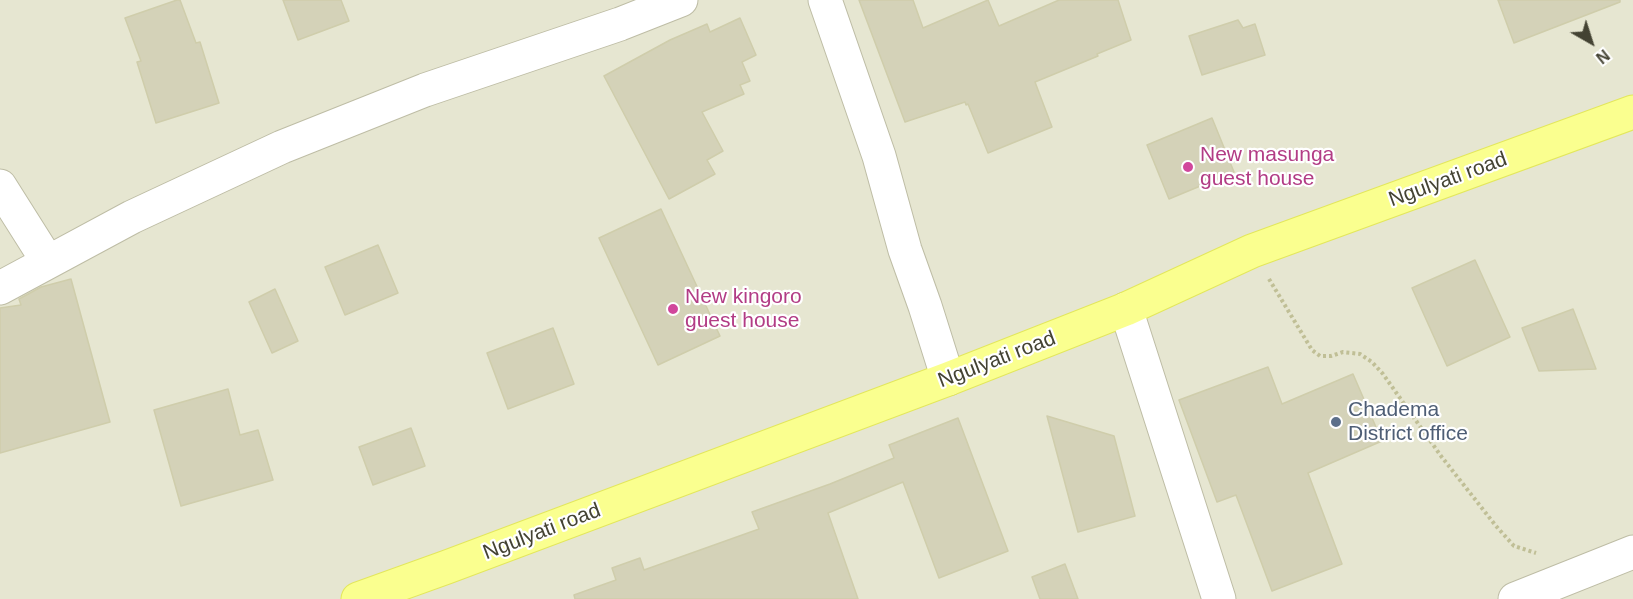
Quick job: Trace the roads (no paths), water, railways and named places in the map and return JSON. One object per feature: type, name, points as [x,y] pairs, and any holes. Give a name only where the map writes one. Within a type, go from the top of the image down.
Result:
[{"type":"main road","name":"Ngulyati road","points":[[358,599],[948,379],[1126,309],[1252,251],[1633,112]]},
{"type":"street","points":[[0,288],[132,218],[282,147],[425,90],[620,24],[681,0]]},
{"type":"street","points":[[825,0],[879,156],[905,250],[948,379]]},
{"type":"street","points":[[0,186],[48,262]]},
{"type":"street","points":[[1126,309],[1219,599]]},
{"type":"street","points":[[1515,599],[1633,552]]},
{"type":"place","name":"New masunga guest house","points":[[1188,167]]},
{"type":"place","name":"New kingoro guest house","points":[[673,309]]},
{"type":"place","name":"Chadema District office","points":[[1336,422]]}]
